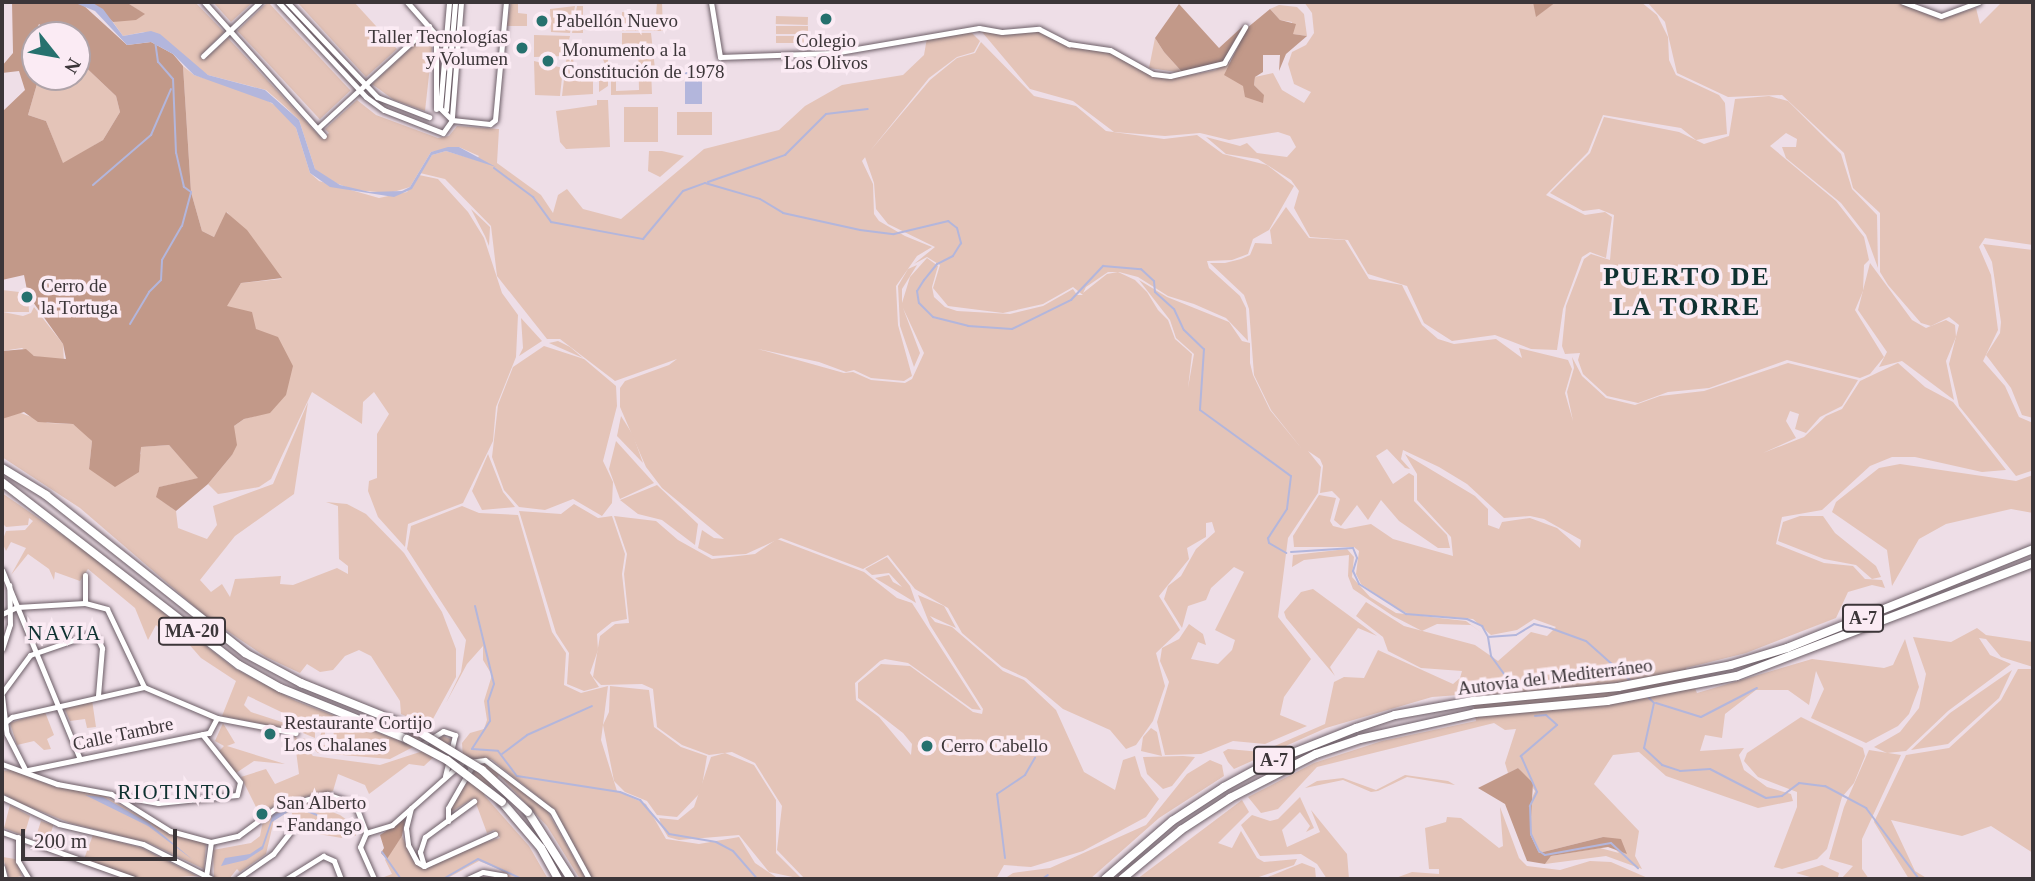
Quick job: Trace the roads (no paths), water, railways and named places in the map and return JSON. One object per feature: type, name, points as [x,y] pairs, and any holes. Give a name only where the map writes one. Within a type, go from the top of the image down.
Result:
[{"type":"highway","name":"MA-20","points":[[2,468],[46,495],[245,653],[302,684],[413,728],[482,770],[528,812],[571,879]]},
{"type":"highway","name":"MA-20","points":[[2,482],[239,665],[280,688],[407,739],[447,760],[502,802],[541,848],[558,879]]},
{"type":"highway","name":"Autovía del Mediterráneo","points":[[1105,879],[1172,821],[1268,763],[1395,715],[1473,701],[1689,676],[1787,648],[2033,550]]},
{"type":"highway","name":"Autovía del Mediterráneo","points":[[1122,879],[1181,830],[1272,775],[1360,739],[1475,713],[1607,701],[1694,686],[1790,658],[2033,563]]},
{"type":"street","points":[[204,2],[324,136]]},
{"type":"street","points":[[203,56],[260,2]]},
{"type":"street","points":[[278,2],[359,90],[384,110],[443,132],[452,118],[461,2]]},
{"type":"street","points":[[287,2],[365,85],[389,104],[429,117]]},
{"type":"street","points":[[407,2],[436,35],[444,55]]},
{"type":"street","points":[[441,109],[449,2]]},
{"type":"street","points":[[429,117],[441,109],[456,2]]},
{"type":"street","points":[[436,35],[441,109],[452,118],[490,124],[495,120],[506,2]]},
{"type":"street","points":[[711,2],[720,57],[834,52],[979,28],[1002,32],[1039,29],[1069,44],[1094,45],[1153,74],[1170,76],[1224,64],[1245,27]]},
{"type":"street","points":[[1903,2],[1941,16],[1979,2]]},
{"type":"street","points":[[318,128],[429,26]]},
{"type":"street","points":[[429,117],[429,126]]},
{"type":"street","points":[[2,570],[20,608],[80,759]]},
{"type":"street","points":[[85,575],[85,603]]},
{"type":"street","points":[[2,649],[10,610],[9,585]]},
{"type":"street","points":[[2,614],[20,608],[98,604],[113,615],[144,687]]},
{"type":"street","points":[[26,770],[4,723],[2,695],[22,660],[92,636],[102,648],[98,696]]},
{"type":"street","points":[[4,723],[59,705],[144,687],[217,718],[296,733]]},
{"type":"street","name":"Calle Tambre","points":[[26,770],[209,733],[217,718]]},
{"type":"street","points":[[424,743],[450,731],[471,768],[448,808],[448,821]]},
{"type":"street","points":[[2,764],[26,770],[57,784],[158,803],[237,796],[240,782],[202,734]]},
{"type":"street","points":[[445,776],[455,744]]},
{"type":"street","points":[[366,833],[382,831],[412,808],[445,776],[467,761],[485,760],[552,811],[589,879]]},
{"type":"street","points":[[111,794],[170,831],[211,842],[238,836],[276,808],[327,793],[355,804],[366,833],[360,847],[374,879]]},
{"type":"street","points":[[2,797],[58,824],[143,844],[209,878],[211,842]]},
{"type":"street","points":[[424,866],[421,844],[474,801]]},
{"type":"street","points":[[412,808],[406,828],[408,845],[417,862],[424,866]]},
{"type":"street","points":[[237,879],[273,854],[290,831]]},
{"type":"street","points":[[2,832],[134,879]]},
{"type":"street","points":[[424,866],[495,834]]},
{"type":"street","points":[[18,837],[18,861],[29,879]]},
{"type":"street","points":[[286,879],[327,856],[334,861],[341,879]]},
{"type":"street","points":[[2,867],[5,879]]},
{"type":"street","points":[[467,879],[483,872],[505,876]]},
{"type":"water","points":[[73,2],[91,2],[103,9],[123,36],[151,31],[160,34],[208,75],[265,90],[299,120],[315,169],[340,185],[370,192],[402,191],[410,187],[431,152],[448,147],[459,147],[496,167],[446,151],[432,155],[412,189],[394,197],[330,187],[310,173],[296,128],[272,103],[194,75],[173,54],[151,42],[127,45],[95,11]]},
{"type":"water","points":[[685,65],[702,65],[702,104],[685,104]]},
{"type":"water","points":[[85,795],[103,797],[149,823],[193,860],[148,826]]},
{"type":"water","points":[[302,807],[358,833],[307,812],[288,812],[272,822],[263,849],[246,860],[221,866],[225,858],[250,854],[262,846],[273,814]]},
{"type":"waterway","points":[[130,324],[149,292],[161,280],[162,260],[182,226],[191,192],[184,187],[176,153],[173,79],[158,62],[155,41]]},
{"type":"waterway","points":[[93,185],[151,135],[171,89]]},
{"type":"waterway","points":[[708,182],[785,155],[826,114],[868,109]]},
{"type":"waterway","points":[[494,168],[533,197],[551,222],[643,239],[683,191],[705,183],[760,199],[783,213],[860,230],[894,234],[948,221],[957,228],[961,243],[953,256],[937,264],[924,280],[917,291],[919,303],[933,317],[968,326],[1012,329],[1071,300],[1103,266],[1141,269],[1154,281],[1155,292],[1174,309],[1184,330],[1204,349],[1200,410],[1291,476],[1287,509],[1268,538],[1269,543],[1286,553]]},
{"type":"waterway","points":[[1291,552],[1353,548],[1357,558],[1353,571],[1359,584],[1406,614],[1467,619],[1482,626],[1488,637],[1516,635],[1534,624],[1550,628],[1586,641],[1632,682]]},
{"type":"waterway","points":[[475,606],[494,684],[488,701],[490,721],[472,749],[498,751],[517,776],[620,792],[640,800],[669,834],[716,842],[733,851],[757,879]]},
{"type":"waterway","points":[[1488,637],[1491,656],[1510,682]]},
{"type":"waterway","points":[[1656,703],[1701,717],[1757,688]]},
{"type":"waterway","points":[[1648,697],[1654,703],[1644,748],[1662,765],[1680,771],[1710,769],[1766,798],[1782,796],[1799,783],[1825,786],[1866,808],[1919,879]]},
{"type":"waterway","points":[[502,754],[527,735],[592,706]]},
{"type":"waterway","points":[[1535,716],[1546,715],[1557,725],[1521,756],[1537,792],[1530,806],[1531,834],[1539,851],[1545,855],[1611,843],[1638,868]]},
{"type":"waterway","points":[[1005,858],[997,794],[1025,775],[1035,758]]},
{"type":"waterway","points":[[382,852],[401,879]]},
{"type":"waterway","points":[[443,879],[478,859],[522,879]]},
{"type":"waterway","points":[[1042,879],[1048,875]]},
{"type":"place","name":"Colegio Los Olivos","points":[[826,19]]},
{"type":"place","name":"Pabellón Nuevo","points":[[542,21]]},
{"type":"place","name":"Taller Tecnologías y Volumen","points":[[522,48]]},
{"type":"place","name":"Monumento a la Constitución de 1978","points":[[548,61]]},
{"type":"place","name":"Cerro de la Tortuga","points":[[27,297]]},
{"type":"place","name":"Restaurante Cortijo Los Chalanes","points":[[270,734]]},
{"type":"place","name":"Cerro Cabello","points":[[927,746]]},
{"type":"place","name":"San Alberto - Fandango","points":[[262,814]]},
{"type":"district","name":"PUERTO DE LA TORRE","points":[[1687,292]]},
{"type":"district","name":"NAVIA","points":[[65,633]]},
{"type":"district","name":"RIOTINTO","points":[[175,792]]}]
